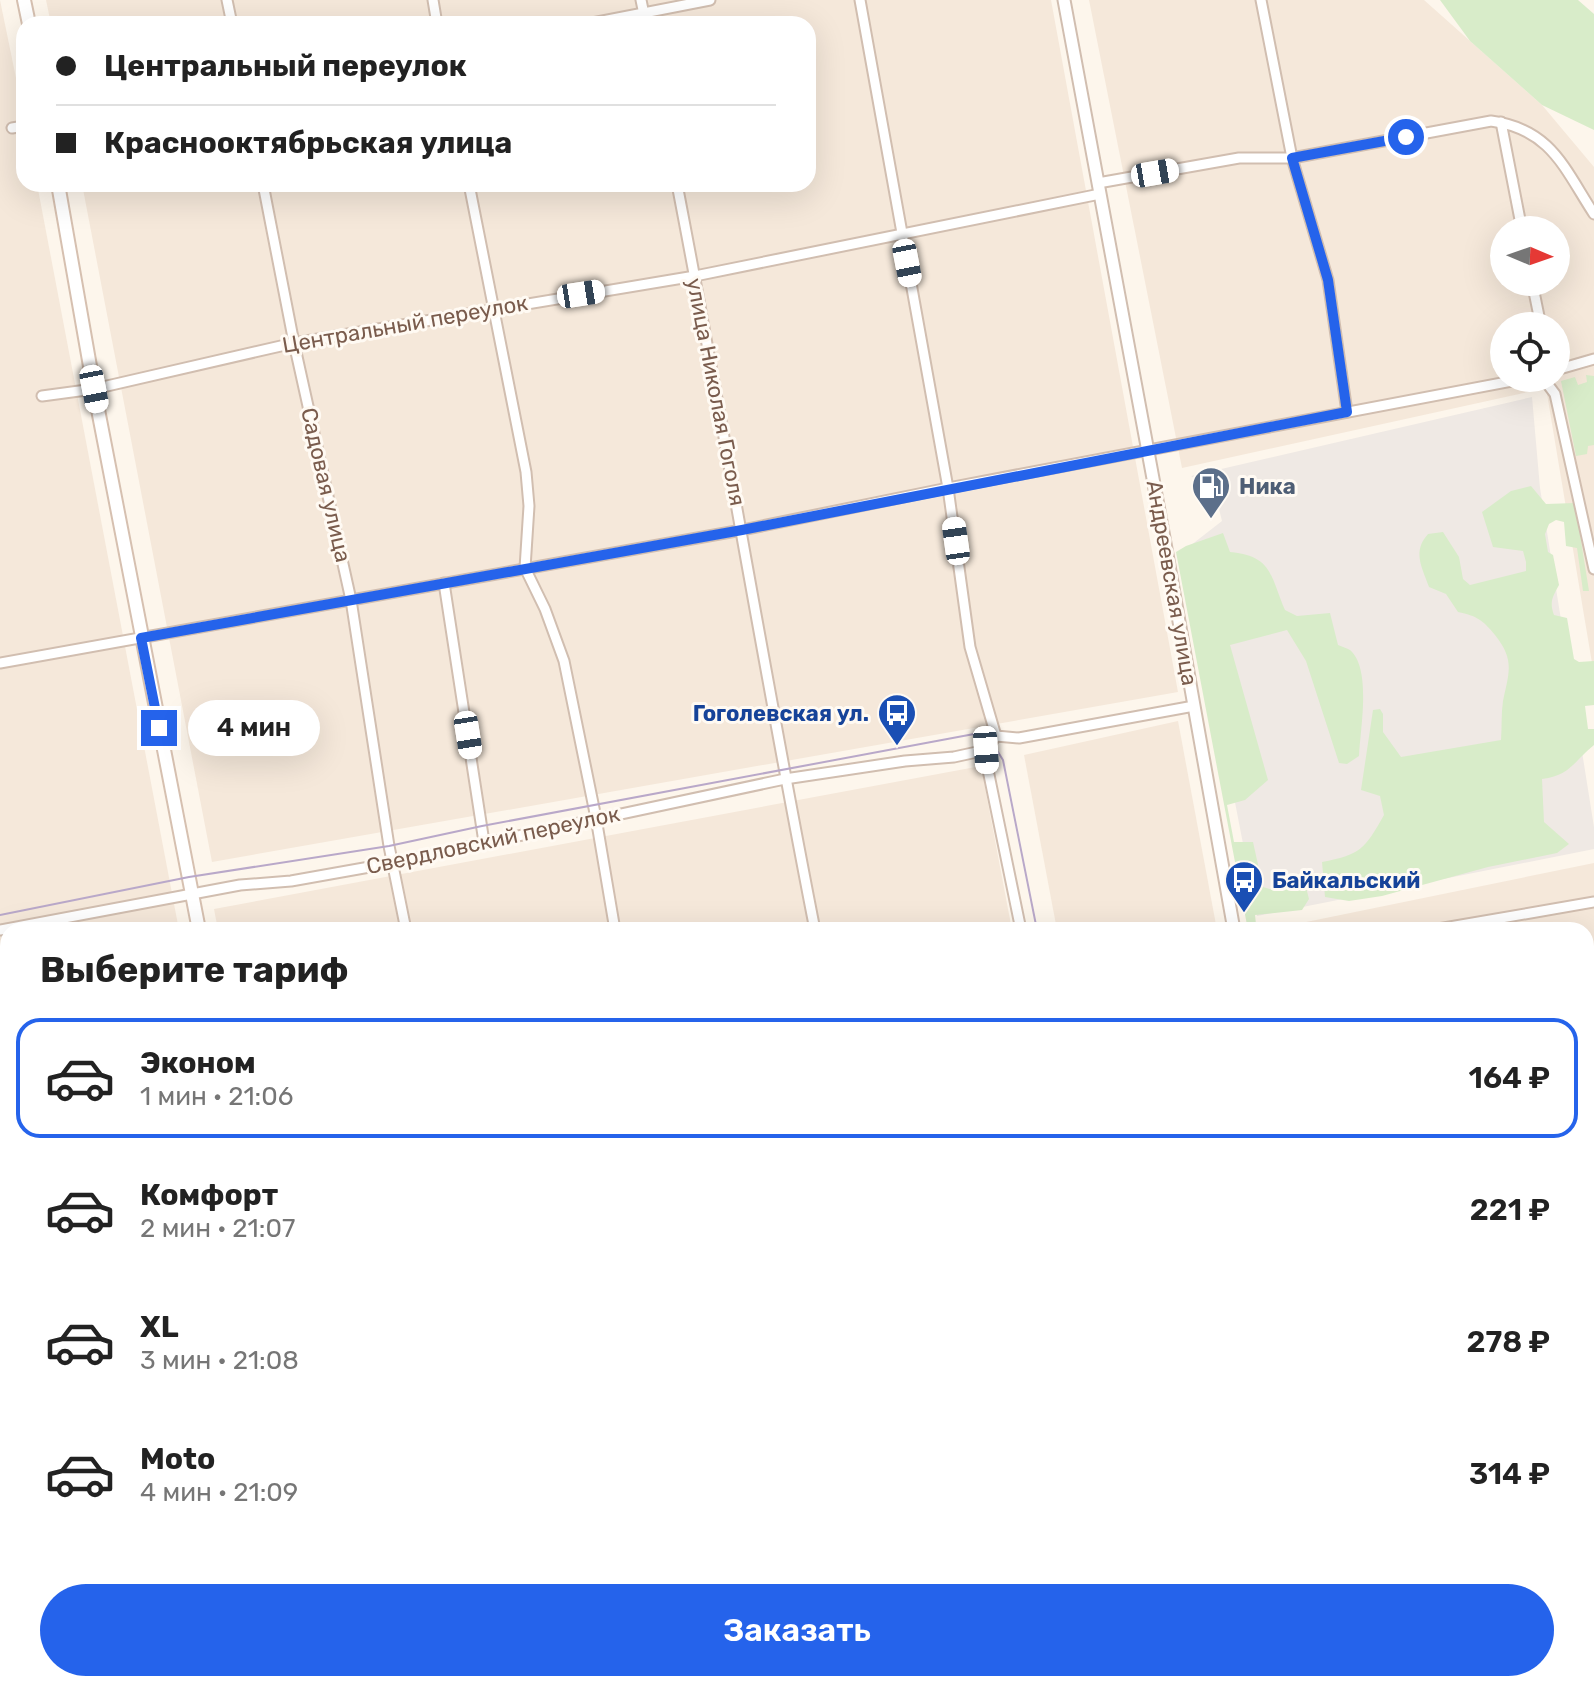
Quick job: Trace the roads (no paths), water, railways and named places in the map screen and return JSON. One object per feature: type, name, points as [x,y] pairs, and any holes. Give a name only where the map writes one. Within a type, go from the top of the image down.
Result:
[{"type":"main road","points":[[59,192],[141,638],[197,922]]},
{"type":"street","points":[[641,0],[644,16]]},
{"type":"street","points":[[624,16],[710,0]]},
{"type":"street","points":[[860,0],[948,488],[970,647],[996,736]]},
{"type":"street","name":"Андреевская улица","points":[[1064,0],[1233,922]]},
{"type":"street","points":[[1261,0],[1292,158],[1328,280],[1347,412]]},
{"type":"street","name":"Центральный переулок","points":[[42,396],[94,389],[294,343],[695,276],[902,235],[1239,158],[1292,158],[1491,121],[1501,122]]},
{"type":"street","points":[[1519,216],[1501,122],[1533,133],[1554,152],[1594,214]]},
{"type":"street","points":[[12,128],[16,127]]},
{"type":"street","name":"Садовая улица","points":[[265,192],[294,343],[351,600],[392,863],[404,922]]},
{"type":"street","points":[[471,192],[528,488],[525,568],[545,609],[564,661],[614,922]]},
{"type":"street","name":"улица Николая Гоголя","points":[[679,192],[813,922]]},
{"type":"street","points":[[1570,366],[1594,359]]},
{"type":"street","points":[[0,663],[742,530],[1490,385]]},
{"type":"street","points":[[1554,392],[1594,569]]},
{"type":"street","points":[[444,583],[484,842]]},
{"type":"street","points":[[996,736],[1019,738],[1194,706]]},
{"type":"street","points":[[996,736],[986,750],[988,770],[1019,922]]},
{"type":"street","name":"Свердловский переулок","points":[[44,922],[240,885],[291,881],[392,863],[785,779],[986,750]]},
{"type":"street","points":[[1481,922],[1594,902]]},
{"type":"tram line","points":[[0,915],[189,877],[389,846],[974,734],[991,741],[1003,760],[1035,922]]},
{"type":"place","name":"Ника","points":[[1211,520]]},
{"type":"place","name":"Гоголевская ул.","points":[[897,747]]},
{"type":"place","name":"Байкальский","points":[[1244,914]]}]
